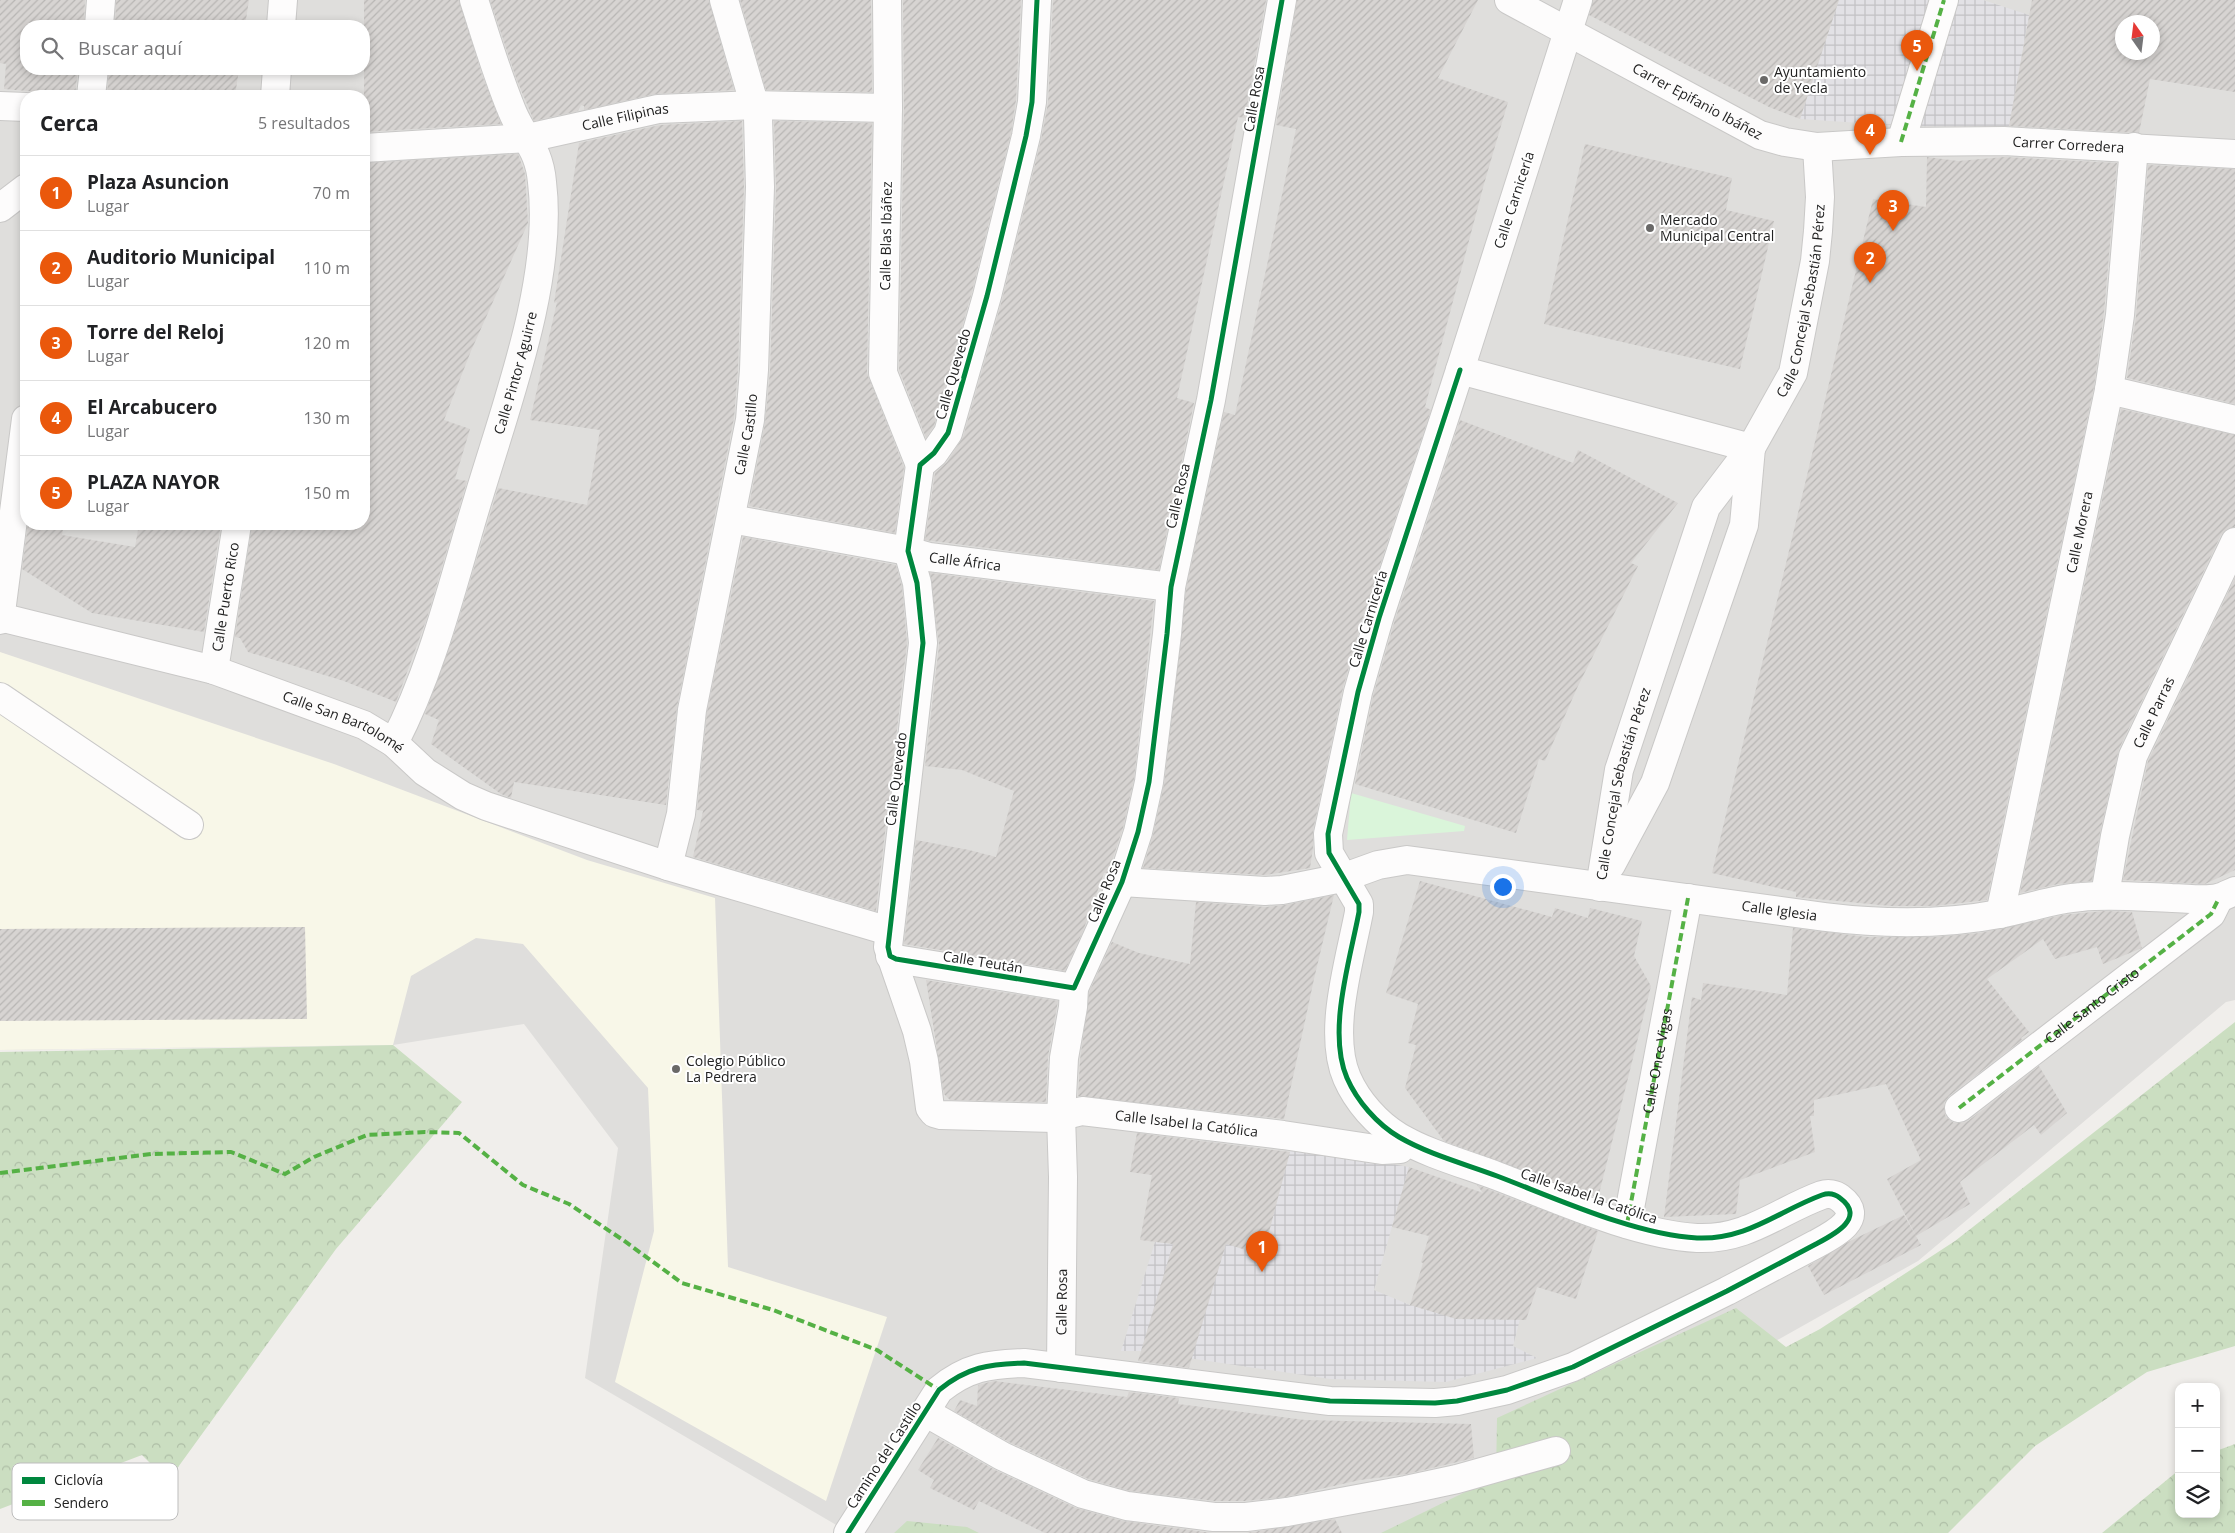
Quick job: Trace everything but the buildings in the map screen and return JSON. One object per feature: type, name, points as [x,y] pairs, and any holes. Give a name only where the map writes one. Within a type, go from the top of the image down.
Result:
[{"type":"street","points":[[99,20],[101,0]]},
{"type":"street","points":[[281,20],[283,0]]},
{"type":"street","name":"Calle Pintor Aguirre","points":[[394,743],[409,715],[428,666],[521,352],[536,287],[544,223],[544,197],[539,163],[528,138],[520,128],[510,107],[474,0]]},
{"type":"street","name":"Calle Castillo","points":[[668,866],[681,814],[692,710],[732,519],[750,420],[754,370],[760,187],[758,117],[724,0]]},
{"type":"street","name":"Calle Blas Ibáñez","points":[[887,0],[888,108],[883,373],[920,464]]},
{"type":"street","name":"Calle Quevedo","points":[[889,944],[923,643],[917,583],[908,551],[920,464],[934,452],[948,433],[987,296],[1026,136],[1032,102],[1037,0]]},
{"type":"street","name":"Calle Rosa","points":[[1062,1368],[1063,1177],[1061,1116],[1064,1058],[1073,1006],[1074,988],[1122,882],[1138,832],[1149,782],[1171,587],[1211,400],[1282,0]]},
{"type":"street","name":"Carrer Epifanio Ibáñez","points":[[1509,0],[1760,135],[1785,142],[1817,147],[1901,142]]},
{"type":"street","name":"Calle Carnicería","points":[[1406,1141],[1373,1116],[1357,1096],[1347,1078],[1341,1058],[1338,1036],[1342,1001],[1359,904],[1329,853],[1328,834],[1358,692],[1378,618],[1460,370],[1578,0]]},
{"type":"street","points":[[1901,142],[1944,0]]},
{"type":"street","points":[[92,90],[93,75]]},
{"type":"street","points":[[275,90],[277,75]]},
{"type":"street","name":"Calle Filipinas","points":[[370,148],[528,138],[658,109],[756,105],[888,108]]},
{"type":"street","points":[[0,106],[20,107]]},
{"type":"street","name":"Carrer Corredera","points":[[1901,142],[2004,141],[2235,154]]},
{"type":"street","name":"Calle Concejal Sebastián Pérez","points":[[1600,886],[1619,770],[1706,507],[1751,448],[1793,373],[1815,261],[1820,197],[1817,147]]},
{"type":"street","name":"Calle Morera","points":[[2000,914],[2109,390],[2120,315],[2134,147]]},
{"type":"street","points":[[0,208],[20,193]]},
{"type":"street","points":[[1460,370],[1751,448]]},
{"type":"street","points":[[2109,390],[2235,420]]},
{"type":"street","name":"Calle Concejal Sebastián Pérez","points":[[1600,886],[1655,783],[1741,534],[1744,525],[1751,448]]},
{"type":"street","points":[[0,618],[20,465]]},
{"type":"street","name":"Calle África","points":[[732,519],[908,551],[928,557],[1171,587]]},
{"type":"street","name":"Calle Puerto Rico","points":[[214,670],[236,530]]},
{"type":"street","name":"Calle Parras","points":[[2105,895],[2115,836],[2133,756],[2235,542]]},
{"type":"street","name":"Calle San Bartolomé","points":[[0,618],[214,670],[364,724],[394,743],[425,772],[463,796],[511,815],[668,866]]},
{"type":"street","points":[[0,697],[189,825]]},
{"type":"street","name":"Calle Iglesia","points":[[1122,882],[1265,891],[1282,890],[1342,878],[1378,865],[1408,860],[1852,920],[1926,922],[2000,914],[2051,901],[2105,895],[2199,899],[2227,894]]},
{"type":"street","name":"Calle Teután","points":[[668,866],[889,944],[896,959],[1074,988]]},
{"type":"street","name":"Calle Santo Cristo","points":[[1959,1108],[2211,914],[2227,894]]},
{"type":"street","name":"Calle Once Vigas","points":[[1627,1224],[1688,898]]},
{"type":"street","name":"Calle Isabel la Católica","points":[[889,944],[917,1031],[924,1061],[928,1100],[930,1108],[934,1113],[1018,1118],[1061,1116],[1082,1111],[1283,1135],[1382,1150],[1400,1149],[1406,1141],[1627,1224],[1679,1236],[1719,1237],[1764,1224],[1824,1194],[1836,1194],[1846,1202],[1849,1213],[1849,1221],[1839,1232],[1608,1351],[1540,1379],[1478,1397],[1435,1403],[1330,1402],[1062,1368]]},
{"type":"street","points":[[1062,1368],[1024,1363],[996,1363],[956,1376],[932,1401],[1002,1456],[1083,1494],[1127,1506],[1214,1517],[1246,1517],[1287,1512],[1406,1490],[1457,1479],[1556,1451]]},
{"type":"street","name":"Camino del Castillo","points":[[848,1533],[932,1401]]},
{"type":"shaded area","points":[[0,0],[2235,0],[2235,1000],[2226,1002],[1918,1261],[1772,1343],[1464,1533],[850,1533],[585,1378],[618,1148],[524,1024],[393,1045],[0,1050]]},
{"type":"shaded area","points":[[1839,0],[1983,0],[2029,15],[2009,127],[1906,126],[1800,119]]},
{"type":"shaded area","name":"Colegio Público La Pedrera","points":[[0,652],[334,764],[587,860],[715,898],[728,1267],[887,1317],[826,1501],[615,1382],[654,1231],[648,1088],[523,944],[476,938],[411,976],[393,1045],[0,1050]]},
{"type":"shaded area","points":[[1291,1147],[1409,1167],[1374,1290],[1410,1305],[1467,1319],[1520,1319],[1513,1346],[1537,1358],[1446,1382],[1330,1379],[1141,1351],[1121,1351],[1155,1242],[1191,1246],[1228,1244],[1263,1254]]},
{"type":"green space","points":[[1351,793],[1465,826],[1464,831],[1347,840]]},
{"type":"green space","points":[[2235,1022],[2235,1346],[2147,1372],[2035,1446],[1948,1533],[1381,1533],[1496,1477],[1497,1418],[1736,1308],[1786,1347],[1820,1329],[1955,1241]]},
{"type":"green space","points":[[393,1045],[462,1102],[336,1249],[178,1467],[178,1463],[150,1463],[142,1455],[121,1463],[12,1463],[12,1504],[0,1509],[0,1052]]},
{"type":"green space","points":[[2235,1444],[2235,1533],[2102,1533],[2175,1473],[2175,1518],[2220,1518],[2220,1450]]},
{"type":"green space","points":[[907,1521],[967,1527],[979,1533],[894,1533]]},
{"type":"marked path","points":[[1901,142],[1944,0]]},
{"type":"marked path","points":[[1627,1224],[1688,898]]},
{"type":"marked path","points":[[1959,1108],[2211,914],[2219,898]]},
{"type":"marked path","points":[[0,1173],[151,1154],[231,1152],[285,1174],[314,1157],[367,1135],[425,1132],[459,1133],[523,1185],[569,1204],[682,1283],[773,1310],[877,1350],[939,1390]]},
{"type":"cycle path","points":[[1037,0],[1032,102],[1026,136],[987,296],[948,433],[934,453],[920,465],[908,551],[917,583],[923,643],[888,947],[890,956],[896,959],[1074,988],[1122,882],[1138,832],[1149,782],[1171,587],[1211,400],[1282,0]]},
{"type":"cycle path","points":[[848,1533],[939,1390],[959,1376],[979,1368],[1000,1364],[1024,1363],[1330,1401],[1435,1403],[1457,1401],[1507,1390],[1573,1367],[1727,1291],[1823,1240],[1838,1231],[1849,1219],[1850,1212],[1847,1205],[1838,1197],[1829,1194],[1822,1195],[1762,1223],[1732,1234],[1697,1238],[1648,1230],[1596,1214],[1422,1149],[1383,1126],[1368,1111],[1351,1087],[1341,1060],[1339,1039],[1342,996],[1359,904],[1329,853],[1328,834],[1358,692],[1379,618],[1460,370]]},
{"type":"place","name":"PLAZA NAYOR","points":[[1917,71]]},
{"type":"place","name":"Ayuntamiento de Yecla","points":[[1764,80]]},
{"type":"place","name":"El Arcabucero","points":[[1870,155]]},
{"type":"place","name":"Mercado Municipal Central","points":[[1650,228]]},
{"type":"place","name":"Torre del Reloj","points":[[1893,231]]},
{"type":"place","name":"Auditorio Municipal","points":[[1870,283]]},
{"type":"place","name":"Colegio Público La Pedrera","points":[[676,1069]]},
{"type":"place","name":"Plaza Asuncion","points":[[1262,1272]]}]
